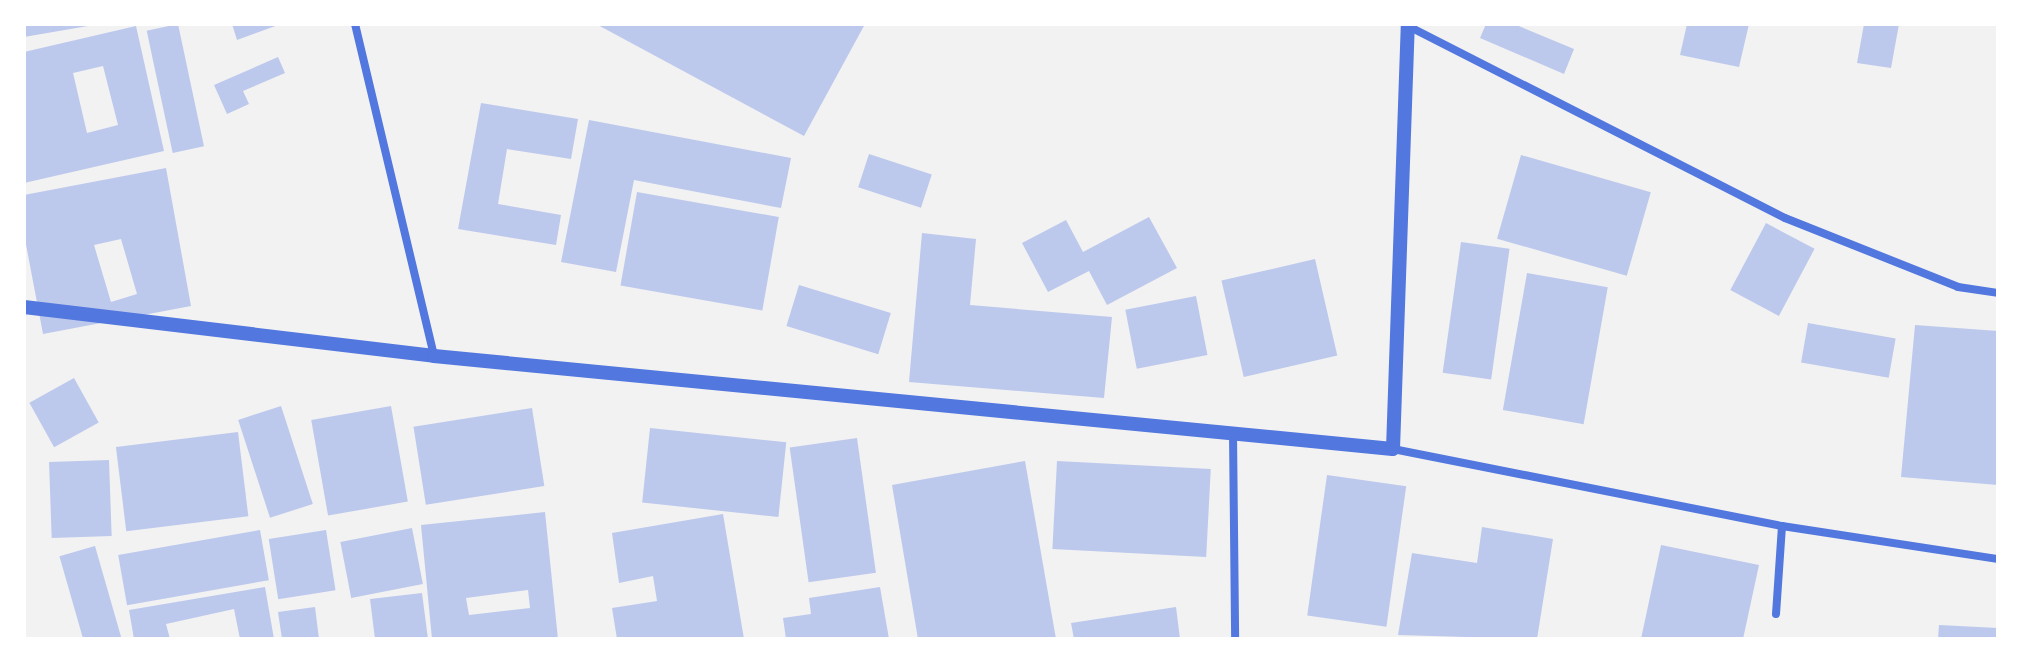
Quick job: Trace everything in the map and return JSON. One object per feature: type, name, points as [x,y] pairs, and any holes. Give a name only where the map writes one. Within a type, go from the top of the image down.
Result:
[{"type":"street","points":[[355,24],[434,356]]},
{"type":"street","points":[[1393,449],[1408,25],[1785,218],[1958,287],[1998,293]]},
{"type":"street","points":[[24,307],[434,356],[1393,449],[1782,526],[1998,559]]},
{"type":"street","points":[[1233,433],[1235,639]]},
{"type":"street","points":[[1776,614],[1782,526]]},
{"type":"building","points":[[24,24],[88,24],[88,26],[24,37]]},
{"type":"building","points":[[178,24],[204,146],[173,153],[147,31]]},
{"type":"building","points":[[232,24],[281,24],[237,40]]},
{"type":"building","points":[[596,24],[865,24],[804,136]]},
{"type":"building","points":[[1486,24],[1514,24],[1574,49],[1564,74],[1480,38]]},
{"type":"building","points":[[1687,24],[1749,24],[1739,67],[1680,55]]},
{"type":"building","points":[[1864,24],[1899,24],[1891,68],[1857,63]]},
{"type":"building","points":[[136,26],[164,151],[24,183],[24,52]],"holes":[[[103,66],[118,125],[87,133],[73,73]]]},
{"type":"building","points":[[278,57],[285,73],[243,91],[249,104],[227,114],[214,85]]},
{"type":"building","points":[[481,103],[578,119],[571,159],[507,149],[498,204],[561,215],[556,245],[458,229]]},
{"type":"building","points":[[589,120],[791,158],[781,208],[634,180],[616,272],[561,262]]},
{"type":"building","points":[[869,154],[932,174],[921,208],[858,187]]},
{"type":"building","points":[[1521,155],[1651,192],[1627,276],[1497,239]]},
{"type":"building","points":[[166,168],[191,306],[43,334],[24,234],[24,195]],"holes":[[[121,239],[137,294],[111,302],[94,245]]]},
{"type":"building","points":[[637,192],[779,217],[762,311],[621,286]]},
{"type":"building","points":[[1149,217],[1177,268],[1107,305],[1089,271],[1048,292],[1022,243],[1066,220],[1083,252]]},
{"type":"building","points":[[1766,223],[1815,249],[1779,316],[1730,290]]},
{"type":"building","points":[[922,233],[976,239],[970,305],[1112,317],[1104,398],[909,382]]},
{"type":"building","points":[[1461,242],[1510,249],[1491,380],[1443,373]]},
{"type":"building","points":[[1315,259],[1337,355],[1244,377],[1221,281]]},
{"type":"building","points":[[1527,273],[1608,287],[1584,424],[1503,410]]},
{"type":"building","points":[[799,285],[891,313],[878,354],[786,326]]},
{"type":"building","points":[[1196,296],[1207,355],[1137,369],[1125,310]]},
{"type":"building","points":[[1808,323],[1896,338],[1889,378],[1801,362]]},
{"type":"building","points":[[1915,325],[1998,331],[1998,485],[1901,477]]},
{"type":"building","points":[[74,378],[99,423],[54,447],[29,403]]},
{"type":"building","points":[[281,406],[313,504],[270,518],[238,420]]},
{"type":"building","points":[[391,406],[408,502],[328,516],[311,420]]},
{"type":"building","points":[[532,408],[544,486],[426,505],[413,427]]},
{"type":"building","points":[[650,428],[786,442],[778,517],[642,503]]},
{"type":"building","points":[[238,432],[248,516],[126,531],[116,447]]},
{"type":"building","points":[[857,438],[876,573],[809,582],[790,447]]},
{"type":"building","points":[[109,460],[112,536],[52,538],[49,462]]},
{"type":"building","points":[[1025,461],[1056,639],[918,639],[892,485]]},
{"type":"building","points":[[1057,461],[1211,469],[1206,557],[1052,549]]},
{"type":"building","points":[[1327,475],[1406,486],[1386,627],[1307,616]]},
{"type":"building","points":[[545,512],[558,639],[432,639],[421,525]],"holes":[[[528,590],[530,608],[469,615],[466,598]]]},
{"type":"building","points":[[723,514],[744,639],[617,639],[612,608],[657,601],[653,576],[619,583],[612,533]]},
{"type":"building","points":[[1482,527],[1553,539],[1537,639],[1398,635],[1412,553],[1477,563]]},
{"type":"building","points":[[412,528],[423,584],[351,598],[340,542]]},
{"type":"building","points":[[260,530],[269,580],[127,605],[118,555]]},
{"type":"building","points":[[326,530],[336,590],[278,599],[269,539]]},
{"type":"building","points":[[1661,545],[1759,565],[1743,639],[1641,639]]},
{"type":"building","points":[[95,546],[122,639],[83,639],[59,556]]},
{"type":"building","points":[[265,587],[274,639],[240,639],[234,609],[166,624],[170,639],[134,639],[129,610]]},
{"type":"building","points":[[880,587],[889,639],[786,639],[783,618],[811,614],[809,598]]},
{"type":"building","points":[[422,593],[428,639],[375,639],[370,599]]},
{"type":"building","points":[[315,607],[319,639],[282,639],[278,612]]},
{"type":"building","points":[[1176,607],[1180,639],[1074,639],[1071,623]]},
{"type":"building","points":[[1939,625],[1998,628],[1998,639],[1938,639]]}]
